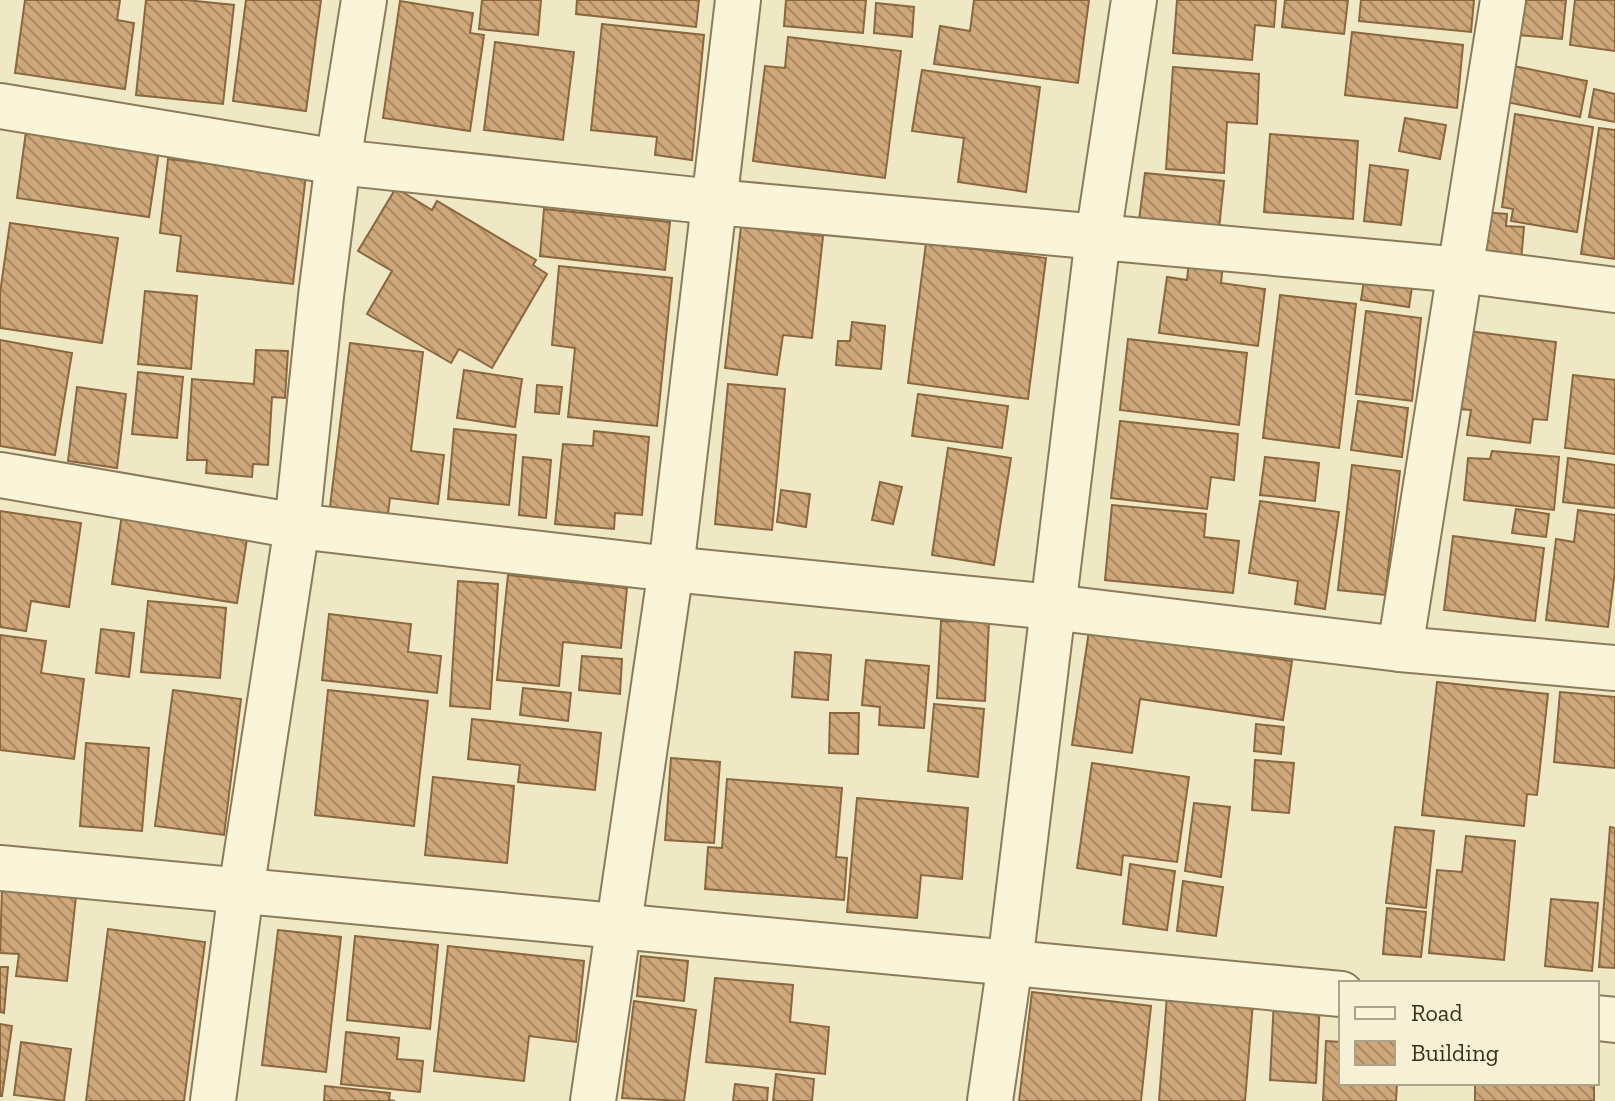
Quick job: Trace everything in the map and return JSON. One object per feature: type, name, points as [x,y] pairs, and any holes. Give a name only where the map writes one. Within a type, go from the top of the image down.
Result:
[{"type":"street","points":[[213,1101],[241,891],[297,526],[338,162],[364,0]]},
{"type":"street","points":[[593,1101],[671,569],[738,0]]},
{"type":"street","points":[[990,1101],[1010,963],[1098,237],[1134,0]]},
{"type":"street","points":[[1400,649],[1503,0]]},
{"type":"street","points":[[0,106],[338,162],[715,202],[1461,270],[1615,290]]},
{"type":"street","points":[[0,475],[297,526],[671,569],[1052,607],[1400,649],[1615,668]]},
{"type":"street","points":[[0,868],[1339,994]]},
{"type":"building","points":[[25,0],[120,0],[117,20],[134,23],[125,89],[15,73]]},
{"type":"building","points":[[146,0],[234,5],[223,104],[136,95]]},
{"type":"building","points":[[246,0],[321,0],[306,111],[233,101]]},
{"type":"building","points":[[482,0],[541,0],[538,35],[479,29]]},
{"type":"building","points":[[577,0],[699,0],[696,27],[576,14]]},
{"type":"building","points":[[786,0],[866,0],[863,33],[784,26]]},
{"type":"building","points":[[974,0],[1089,0],[1078,83],[934,64],[940,26],[970,31]]},
{"type":"building","points":[[1177,0],[1276,0],[1274,27],[1255,25],[1252,60],[1173,53]]},
{"type":"building","points":[[1285,0],[1348,0],[1344,34],[1282,27]]},
{"type":"building","points":[[1361,0],[1474,0],[1471,32],[1359,21]]},
{"type":"building","points":[[1512,0],[1566,0],[1562,39],[1508,34]]},
{"type":"building","points":[[1575,0],[1615,0],[1615,51],[1570,45]]},
{"type":"building","points":[[400,1],[473,13],[470,33],[484,35],[470,131],[383,118]]},
{"type":"building","points":[[876,3],[914,7],[912,37],[874,33]]},
{"type":"building","points":[[602,24],[704,35],[692,160],[655,155],[657,137],[591,130]]},
{"type":"building","points":[[1352,32],[1463,45],[1457,108],[1345,95]]},
{"type":"building","points":[[788,37],[901,51],[885,178],[753,161],[765,66],[785,68]]},
{"type":"building","points":[[495,42],[574,52],[563,140],[484,130]]},
{"type":"building","points":[[1509,65],[1587,81],[1580,117],[1502,101]]},
{"type":"building","points":[[1173,67],[1259,74],[1257,124],[1227,122],[1224,173],[1166,169]]},
{"type":"building","points":[[922,70],[1040,87],[1026,192],[958,182],[964,138],[912,131]]},
{"type":"building","points":[[1594,89],[1615,94],[1615,122],[1589,117]]},
{"type":"building","points":[[1515,114],[1593,127],[1577,232],[1511,221],[1513,209],[1502,207]]},
{"type":"building","points":[[1405,118],[1446,125],[1440,159],[1399,151]]},
{"type":"building","points":[[27,124],[160,143],[149,217],[17,198]]},
{"type":"building","points":[[1599,128],[1615,130],[1615,259],[1581,254]]},
{"type":"building","points":[[1270,134],[1358,141],[1353,219],[1264,212]]},
{"type":"building","points":[[168,159],[306,175],[293,284],[177,271],[181,236],[160,233]]},
{"type":"building","points":[[1370,165],[1408,170],[1401,225],[1364,221]]},
{"type":"building","points":[[1145,173],[1224,181],[1219,229],[1139,220]]},
{"type":"building","points":[[396,188],[432,210],[437,201],[536,260],[533,265],[547,274],[492,368],[459,349],[451,363],[367,314],[392,271],[358,251]]},
{"type":"building","points":[[544,209],[670,222],[665,270],[540,256]]},
{"type":"building","points":[[1482,212],[1507,214],[1506,226],[1524,227],[1521,261],[1478,257]]},
{"type":"building","points":[[10,223],[118,238],[102,343],[0,328],[0,293]]},
{"type":"building","points":[[741,226],[823,236],[812,338],[783,335],[777,375],[725,368]]},
{"type":"building","points":[[926,243],[1046,258],[1028,399],[908,383]]},
{"type":"building","points":[[1189,261],[1223,265],[1221,283],[1265,289],[1258,346],[1159,333],[1167,277],[1187,280]]},
{"type":"building","points":[[559,266],[672,278],[657,426],[568,417],[575,348],[552,345]]},
{"type":"building","points":[[1365,274],[1413,280],[1409,307],[1361,300]]},
{"type":"building","points":[[145,291],[197,296],[191,369],[138,364]]},
{"type":"building","points":[[1280,295],[1356,304],[1339,448],[1263,438]]},
{"type":"building","points":[[1366,311],[1421,318],[1412,401],[1356,394]]},
{"type":"building","points":[[852,322],[885,326],[881,369],[836,365],[838,341],[850,341]]},
{"type":"building","points":[[1468,331],[1556,342],[1547,420],[1533,419],[1530,443],[1467,435],[1471,410],[1458,409]]},
{"type":"building","points":[[1128,339],[1247,353],[1239,425],[1120,410]]},
{"type":"building","points":[[0,340],[72,353],[55,455],[0,446]]},
{"type":"building","points":[[350,343],[423,352],[411,451],[444,455],[438,504],[390,498],[388,514],[330,507]]},
{"type":"building","points":[[256,350],[288,351],[285,398],[272,397],[268,465],[253,464],[252,477],[206,473],[207,460],[187,460],[192,379],[254,384]]},
{"type":"building","points":[[464,370],[522,379],[515,427],[457,418]]},
{"type":"building","points":[[138,372],[183,377],[177,438],[132,434]]},
{"type":"building","points":[[1573,375],[1615,380],[1615,454],[1565,448]]},
{"type":"building","points":[[728,384],[785,389],[772,530],[715,524]]},
{"type":"building","points":[[537,385],[562,387],[559,414],[535,412]]},
{"type":"building","points":[[77,387],[126,394],[117,468],[68,461]]},
{"type":"building","points":[[918,394],[1008,406],[1002,448],[912,436]]},
{"type":"building","points":[[1358,401],[1408,408],[1402,457],[1351,450]]},
{"type":"building","points":[[1120,421],[1238,434],[1234,480],[1211,477],[1207,509],[1111,498]]},
{"type":"building","points":[[454,429],[516,435],[509,505],[448,499]]},
{"type":"building","points":[[594,431],[649,437],[642,515],[615,513],[614,529],[555,524],[563,444],[593,446]]},
{"type":"building","points":[[948,448],[1011,458],[994,565],[932,555]]},
{"type":"building","points":[[1492,451],[1559,457],[1554,510],[1464,500],[1468,458],[1490,459]]},
{"type":"building","points":[[523,457],[551,460],[546,518],[519,515]]},
{"type":"building","points":[[1265,457],[1319,463],[1315,501],[1260,495]]},
{"type":"building","points":[[1568,458],[1615,465],[1615,508],[1563,502]]},
{"type":"building","points":[[1352,465],[1400,471],[1385,595],[1338,590]]},
{"type":"building","points":[[880,482],[902,487],[893,524],[872,520]]},
{"type":"building","points":[[781,490],[810,494],[806,527],[777,522]]},
{"type":"building","points":[[1260,501],[1339,512],[1325,609],[1295,604],[1298,581],[1249,573]]},
{"type":"building","points":[[1112,505],[1206,514],[1204,537],[1239,541],[1233,593],[1105,580]]},
{"type":"building","points":[[123,507],[249,526],[237,603],[112,584]]},
{"type":"building","points":[[1516,509],[1549,514],[1546,537],[1512,533]]},
{"type":"building","points":[[1578,510],[1615,515],[1615,571],[1608,627],[1546,620],[1556,539],[1574,542]]},
{"type":"building","points":[[0,511],[81,523],[69,607],[31,601],[26,631],[0,627]]},
{"type":"building","points":[[1453,536],[1544,548],[1535,621],[1444,610]]},
{"type":"building","points":[[508,575],[627,588],[621,648],[563,642],[559,686],[497,680]]},
{"type":"building","points":[[458,581],[498,584],[490,709],[450,706]]},
{"type":"building","points":[[148,601],[226,608],[220,678],[141,672]]},
{"type":"building","points":[[329,614],[411,624],[408,652],[441,656],[437,693],[322,680]]},
{"type":"building","points":[[941,621],[989,622],[985,701],[937,698]]},
{"type":"building","points":[[101,629],[134,633],[129,677],[96,673]]},
{"type":"building","points":[[1089,631],[1292,661],[1283,720],[1140,699],[1132,753],[1072,745]]},
{"type":"building","points":[[0,635],[46,641],[41,673],[84,679],[74,759],[0,750]]},
{"type":"building","points":[[795,652],[831,655],[828,700],[792,697]]},
{"type":"building","points":[[582,656],[622,659],[620,694],[579,690]]},
{"type":"building","points":[[866,660],[929,666],[924,728],[879,725],[880,707],[862,705]]},
{"type":"building","points":[[1437,682],[1548,694],[1537,795],[1527,794],[1524,826],[1422,815]]},
{"type":"building","points":[[523,688],[571,693],[568,721],[520,715]]},
{"type":"building","points":[[173,690],[241,699],[224,835],[155,826]]},
{"type":"building","points":[[328,690],[428,701],[414,826],[315,815]]},
{"type":"building","points":[[1560,692],[1615,697],[1615,768],[1554,762]]},
{"type":"building","points":[[934,704],[984,709],[978,777],[928,771]]},
{"type":"building","points":[[830,713],[859,713],[858,754],[829,753]]},
{"type":"building","points":[[472,719],[601,733],[595,790],[518,782],[520,765],[468,759]]},
{"type":"building","points":[[1256,724],[1284,727],[1281,754],[1254,751]]},
{"type":"building","points":[[86,743],[149,748],[142,831],[80,826]]},
{"type":"building","points":[[671,758],[720,762],[714,843],[665,840]]},
{"type":"building","points":[[1255,760],[1294,763],[1289,813],[1252,810]]},
{"type":"building","points":[[1092,763],[1189,777],[1177,862],[1123,855],[1121,875],[1077,868]]},
{"type":"building","points":[[433,777],[514,786],[507,863],[425,855]]},
{"type":"building","points":[[727,779],[842,788],[836,857],[847,858],[844,900],[705,889],[708,847],[722,848]]},
{"type":"building","points":[[857,798],[968,808],[962,879],[921,875],[917,918],[847,912]]},
{"type":"building","points":[[1194,803],[1230,807],[1221,877],[1185,871]]},
{"type":"building","points":[[1395,827],[1434,831],[1426,908],[1386,903]]},
{"type":"building","points":[[1610,827],[1615,828],[1615,968],[1599,967]]},
{"type":"building","points":[[1466,836],[1515,841],[1504,960],[1429,953],[1437,870],[1462,872]]},
{"type":"building","points":[[1130,864],[1175,871],[1167,930],[1123,924]]},
{"type":"building","points":[[1183,881],[1223,887],[1216,936],[1177,931]]},
{"type":"building","points":[[2,888],[76,896],[67,981],[16,976],[19,954],[0,953]]},
{"type":"building","points":[[1551,899],[1598,903],[1592,971],[1545,966]]},
{"type":"building","points":[[1387,908],[1426,912],[1421,957],[1383,954]]},
{"type":"building","points":[[108,929],[205,942],[184,1101],[86,1101]]},
{"type":"building","points":[[278,930],[341,937],[326,1072],[262,1065]]},
{"type":"building","points":[[355,936],[438,945],[430,1029],[347,1020]]},
{"type":"building","points":[[448,946],[584,961],[576,1042],[529,1036],[524,1081],[434,1071]]},
{"type":"building","points":[[641,956],[688,961],[684,1001],[637,996]]},
{"type":"building","points":[[0,967],[8,967],[4,1013],[0,1012]]},
{"type":"building","points":[[715,978],[793,985],[790,1022],[829,1027],[825,1074],[706,1062]]},
{"type":"building","points":[[1032,992],[1151,1006],[1141,1101],[1019,1101]]},
{"type":"building","points":[[1167,995],[1253,1002],[1245,1101],[1159,1101]]},
{"type":"building","points":[[1274,999],[1320,1001],[1316,1083],[1270,1080]]},
{"type":"building","points":[[634,1001],[696,1010],[684,1101],[622,1098]]},
{"type":"building","points":[[0,1024],[12,1026],[2,1096],[0,1096]]},
{"type":"building","points":[[346,1032],[399,1038],[397,1059],[423,1061],[420,1092],[341,1084]]},
{"type":"building","points":[[1326,1041],[1339,1042],[1339,1085],[1397,1085],[1396,1101],[1323,1101]]},
{"type":"building","points":[[21,1042],[71,1049],[64,1101],[14,1095]]},
{"type":"building","points":[[776,1074],[814,1079],[812,1101],[773,1101]]},
{"type":"building","points":[[735,1084],[768,1088],[767,1101],[733,1101]]},
{"type":"building","points":[[1475,1085],[1594,1085],[1594,1101],[1475,1101]]},
{"type":"building","points":[[325,1086],[390,1093],[389,1100],[395,1101],[324,1101]]}]
